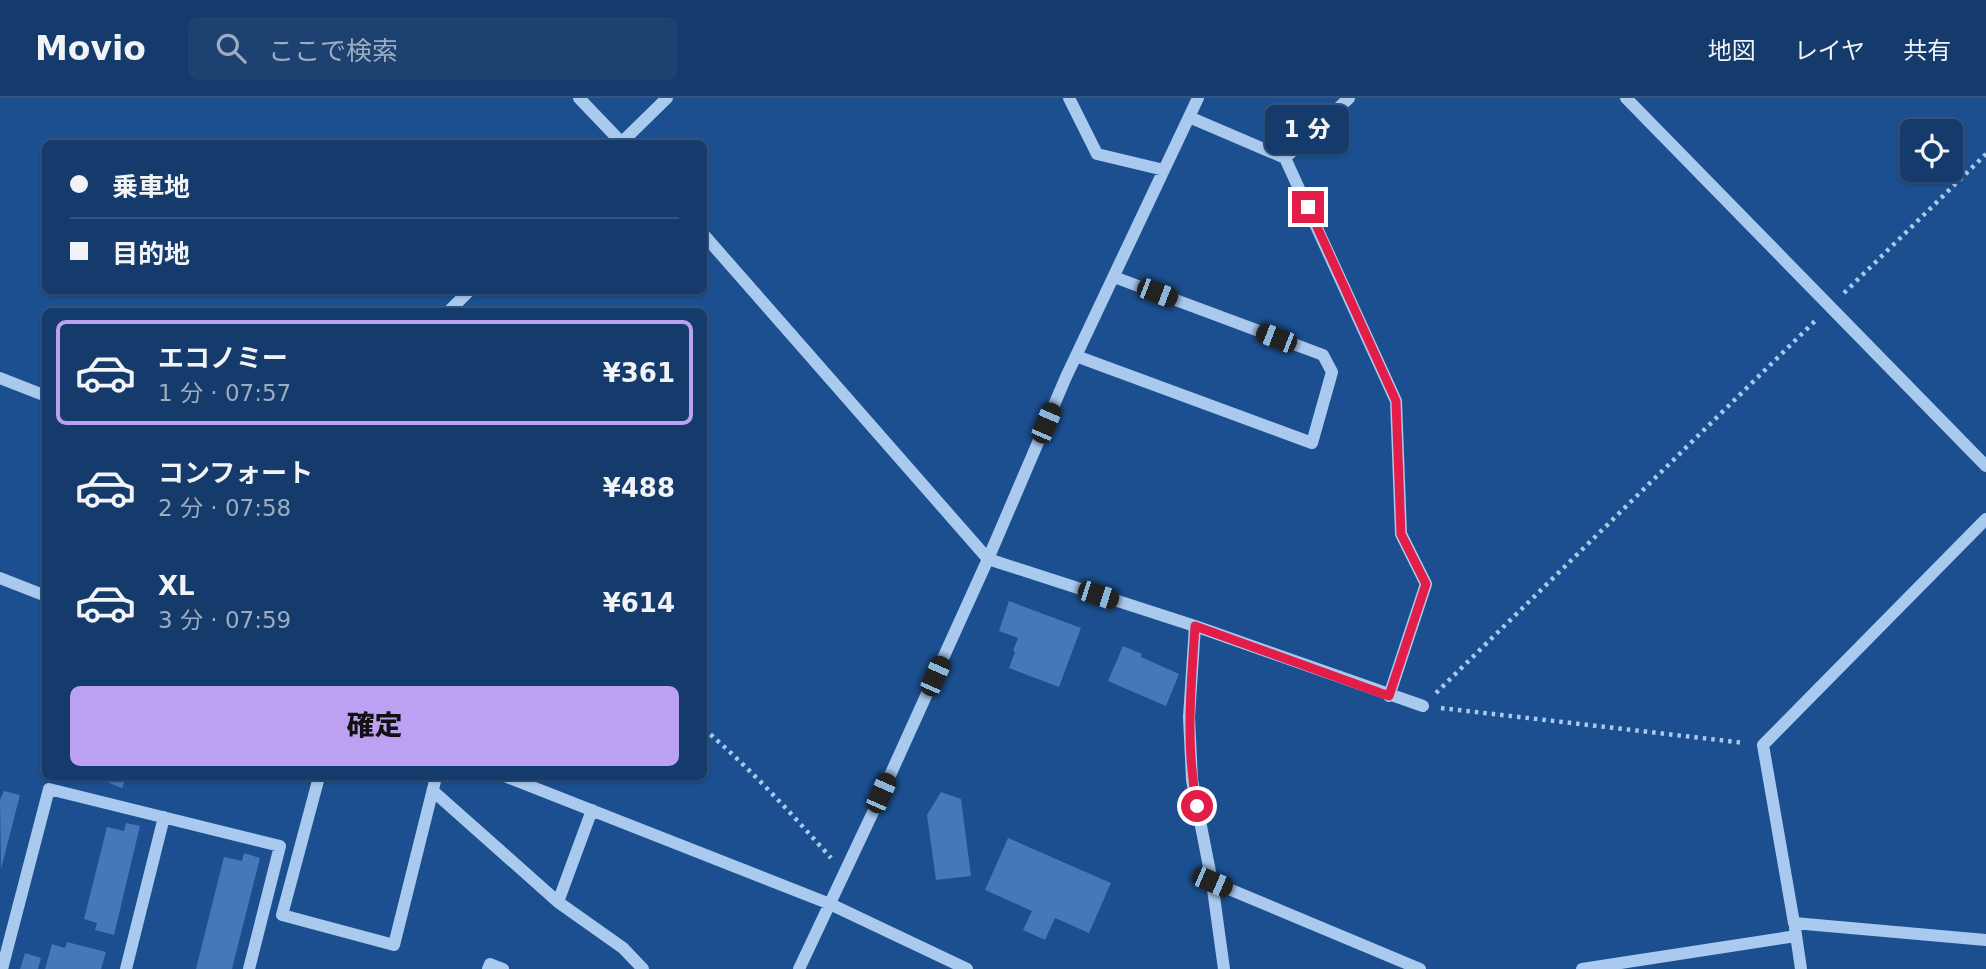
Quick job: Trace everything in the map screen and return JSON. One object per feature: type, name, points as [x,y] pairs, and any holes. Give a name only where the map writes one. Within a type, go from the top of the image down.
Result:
[{"type":"street","points":[[579,98],[619,140]]},
{"type":"street","points":[[625,140],[667,98]]},
{"type":"street","points":[[1069,98],[1097,154],[1164,170]]},
{"type":"street","points":[[799,969],[988,559],[1076,356],[1198,98]]},
{"type":"street","points":[[1285,158],[1349,98]]},
{"type":"street","points":[[1626,98],[1986,466]]},
{"type":"street","points":[[1189,117],[1285,158],[1396,401],[1401,534],[1426,584],[1389,696]]},
{"type":"street","points":[[707,238],[988,559],[1195,626],[1423,706]]},
{"type":"street","points":[[1076,356],[1312,443],[1332,372],[1323,355],[1114,276]]},
{"type":"street","points":[[452,308],[466,294]]},
{"type":"street","points":[[0,377],[42,394]]},
{"type":"street","points":[[1801,969],[1763,745],[1986,519]]},
{"type":"street","points":[[0,578],[42,594]]},
{"type":"street","points":[[1195,626],[1189,717],[1192,780],[1212,882],[1224,969]]},
{"type":"street","points":[[317,780],[282,915],[394,945],[435,780]]},
{"type":"street","points":[[515,780],[830,904],[967,969]]},
{"type":"street","points":[[2,969],[48,789],[280,846],[249,969]]},
{"type":"street","points":[[433,791],[558,902],[623,948],[643,969]]},
{"type":"street","points":[[558,902],[592,810]]},
{"type":"street","points":[[126,969],[164,817]]},
{"type":"street","points":[[1212,882],[1420,969]]},
{"type":"street","points":[[1582,969],[1795,929],[1986,940]]},
{"type":"street","points":[[488,969],[490,964],[503,969]]},
{"type":"path","points":[[1423,706],[1986,154]]},
{"type":"path","points":[[1423,706],[1763,745]]},
{"type":"path","points":[[707,732],[737,757],[788,809],[844,873]]},
{"type":"building","points":[[1009,601],[1081,628],[1059,687],[1009,668],[1018,638],[999,631]]},
{"type":"building","points":[[1123,646],[1179,674],[1166,706],[1108,681]]},
{"type":"building","points":[[102,780],[125,780],[122,788]]},
{"type":"building","points":[[4,791],[20,795],[1,869],[0,800]]},
{"type":"building","points":[[941,792],[961,799],[971,876],[936,880],[927,815]]},
{"type":"building","points":[[126,823],[140,826],[114,935],[95,930],[97,923],[84,919],[107,827],[124,831]]},
{"type":"building","points":[[1008,838],[1111,883],[1089,933],[1055,918],[1045,940],[1023,930],[1032,911],[985,890]]},
{"type":"building","points":[[244,853],[260,858],[232,969],[196,969],[224,857],[242,861]]},
{"type":"building","points":[[67,942],[106,952],[101,969],[45,969],[52,944],[65,948]]},
{"type":"building","points":[[25,953],[41,958],[38,969],[20,969]]},
{"type":"route","points":[[1197,806],[1192,780],[1189,717],[1195,626],[1389,696],[1426,584],[1401,534],[1396,401],[1308,207]]}]
